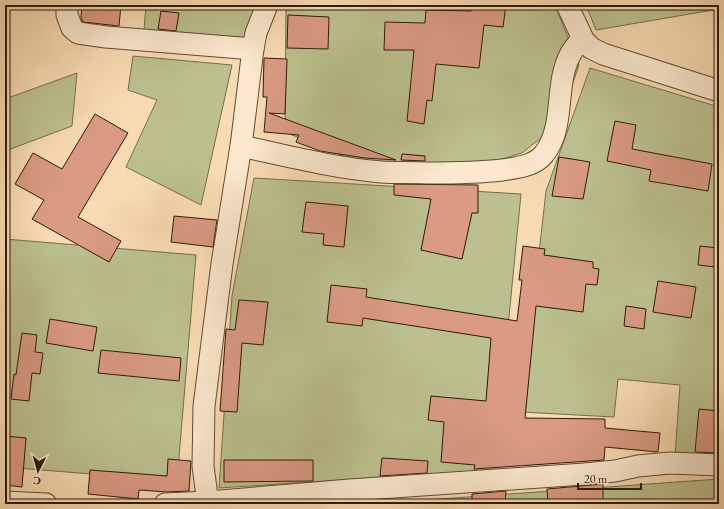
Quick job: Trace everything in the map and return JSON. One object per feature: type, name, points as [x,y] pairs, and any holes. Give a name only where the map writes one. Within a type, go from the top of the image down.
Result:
[{"type":"street","points":[[67,5],[67,15],[72,28],[78,33],[106,37],[253,49]]},
{"type":"street","points":[[208,503],[203,466],[204,406],[221,272],[241,146],[253,49],[256,33],[267,5]]},
{"type":"street","points":[[567,5],[582,38],[591,48],[603,54],[719,91]]},
{"type":"street","points":[[241,146],[308,161],[381,172],[483,172],[520,167],[534,162],[544,155],[553,137],[558,119],[563,77],[570,56],[582,38]]},
{"type":"street","points":[[165,504],[208,503],[366,488],[584,474],[670,463],[719,465]]},
{"type":"street","points":[[5,502],[46,504]]},
{"type":"green space","points":[[146,5],[261,5],[243,44],[144,30]]},
{"type":"green space","points":[[286,5],[555,5],[579,65],[569,94],[551,130],[522,153],[489,163],[363,164],[285,132]]},
{"type":"green space","points":[[586,5],[719,5],[719,9],[596,30]]},
{"type":"green space","points":[[133,56],[232,65],[201,205],[126,167],[157,100],[128,90]]},
{"type":"green space","points":[[590,68],[719,107],[719,457],[675,456],[680,385],[618,379],[614,417],[521,412],[546,191]]},
{"type":"green space","points":[[77,73],[72,126],[5,151],[5,99]]},
{"type":"green space","points":[[254,178],[521,194],[494,470],[219,488],[232,296]]},
{"type":"green space","points":[[5,239],[196,255],[177,481],[5,467]]},
{"type":"green space","points":[[719,479],[719,504],[370,504]]},
{"type":"building","points":[[82,5],[121,5],[119,26],[83,22],[81,17]]},
{"type":"building","points":[[472,5],[506,5],[503,27],[484,25],[479,68],[436,64],[432,101],[427,100],[424,124],[407,121],[414,50],[384,50],[385,22],[425,23],[426,10],[471,11]]},
{"type":"building","points":[[161,11],[179,13],[176,31],[158,29]]},
{"type":"building","points":[[288,15],[329,17],[328,49],[287,48]]},
{"type":"building","points":[[264,58],[287,59],[285,114],[269,113],[396,160],[365,158],[320,151],[296,142],[299,135],[264,132],[267,97],[263,97]]},
{"type":"building","points":[[95,114],[128,133],[78,217],[121,241],[109,262],[32,219],[44,200],[15,184],[33,153],[62,169]]},
{"type":"building","points":[[615,121],[636,125],[632,149],[712,164],[708,191],[649,181],[651,170],[607,161]]},
{"type":"building","points":[[402,154],[425,156],[425,161],[401,160]]},
{"type":"building","points":[[559,157],[590,162],[583,199],[552,196]]},
{"type":"building","points":[[394,184],[478,185],[478,213],[472,213],[462,259],[421,250],[431,199],[394,195]]},
{"type":"building","points":[[306,202],[348,206],[344,247],[323,245],[324,234],[302,232]]},
{"type":"building","points":[[174,216],[217,220],[213,247],[171,242]]},
{"type":"building","points":[[523,246],[545,249],[544,255],[593,262],[593,268],[599,269],[597,285],[586,284],[583,312],[536,306],[525,418],[605,419],[605,428],[660,433],[658,452],[605,447],[604,460],[474,469],[475,465],[441,462],[444,422],[428,420],[431,396],[486,401],[491,338],[363,318],[362,326],[327,322],[331,285],[367,289],[366,297],[517,321],[522,280],[519,280]]},
{"type":"building","points":[[700,246],[718,248],[716,267],[698,265]]},
{"type":"building","points":[[658,281],[696,287],[691,318],[653,312]]},
{"type":"building","points":[[239,300],[268,302],[263,345],[242,343],[237,412],[220,411],[226,329],[235,330]]},
{"type":"building","points":[[626,306],[646,309],[644,329],[624,326]]},
{"type":"building","points":[[50,319],[97,327],[93,351],[46,343]]},
{"type":"building","points":[[22,333],[37,335],[35,352],[43,353],[40,374],[32,373],[29,401],[11,399]]},
{"type":"building","points":[[101,350],[181,358],[179,381],[98,373]]},
{"type":"building","points":[[699,409],[719,411],[719,453],[695,452]]},
{"type":"building","points":[[5,436],[26,438],[22,487],[5,485]]},
{"type":"building","points":[[382,458],[428,461],[427,473],[380,476]]},
{"type":"building","points":[[168,459],[191,461],[189,491],[168,492],[139,490],[138,499],[88,494],[90,470],[167,476]]},
{"type":"building","points":[[224,460],[313,460],[313,481],[224,482]]},
{"type":"building","points":[[603,484],[603,502],[548,504],[547,489]]},
{"type":"building","points":[[506,491],[505,504],[472,504],[472,494]]}]
